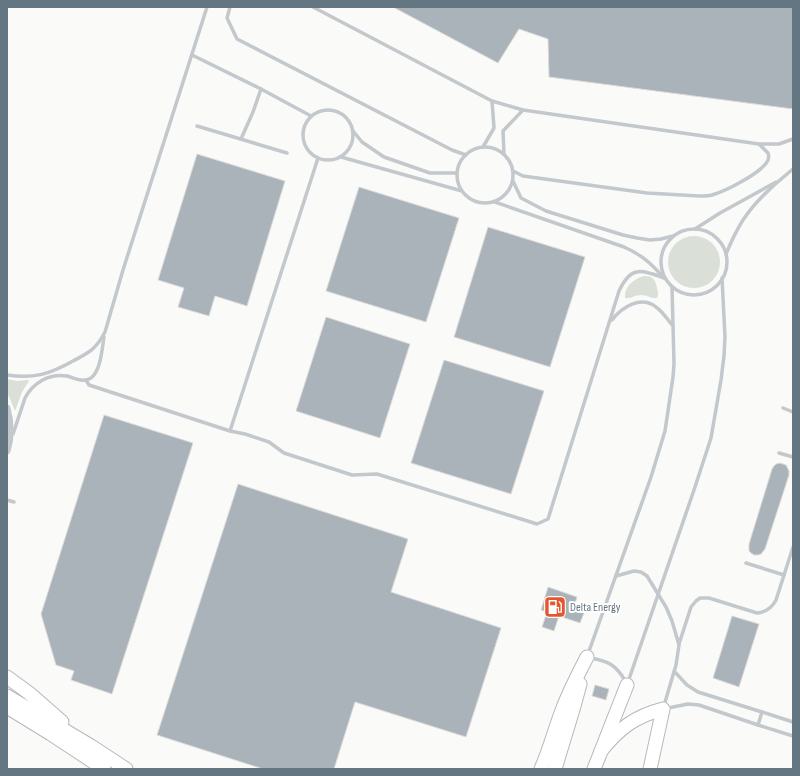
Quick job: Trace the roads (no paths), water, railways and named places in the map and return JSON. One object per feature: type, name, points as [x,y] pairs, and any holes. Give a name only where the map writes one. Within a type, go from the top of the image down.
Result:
[{"type":"highway","points":[[541,769],[565,703],[587,657]]},
{"type":"highway","points":[[554,769],[574,706],[587,657]]},
{"type":"highway","points":[[7,677],[29,693],[91,746]]},
{"type":"highway","points":[[594,769],[627,685]]},
{"type":"highway","points":[[7,696],[91,746],[126,769]]},
{"type":"highway","points":[[7,706],[104,769]]},
{"type":"highway","points":[[601,751],[614,735],[629,724],[644,715],[664,709],[650,769]]},
{"type":"street","points":[[7,408],[11,426],[10,442],[7,451]]},
{"type":"lane","points":[[7,375],[20,377],[31,376],[59,369],[90,352],[98,344],[104,332],[207,7]]},
{"type":"lane","points":[[230,7],[227,18],[237,39],[452,150],[466,155]]},
{"type":"lane","points":[[313,7],[492,101],[522,110],[759,144],[778,144],[793,139]]},
{"type":"lane","points":[[192,55],[312,116]]},
{"type":"lane","points":[[241,139],[261,89]]},
{"type":"lane","points":[[483,147],[494,128],[492,101]]},
{"type":"lane","points":[[504,154],[503,131],[522,110]]},
{"type":"lane","points":[[353,131],[351,146],[341,157],[334,160],[318,158],[310,152],[304,144],[303,134],[305,124],[312,116],[319,111],[337,111],[345,116],[353,131],[362,142],[384,157],[430,173],[457,174]]},
{"type":"lane","points":[[197,126],[287,153]]},
{"type":"lane","points":[[513,171],[523,176],[647,193],[699,196],[716,193],[741,182],[755,173],[766,163],[769,158],[768,153],[759,144]]},
{"type":"lane","points":[[483,147],[490,147],[504,154],[510,162],[513,171],[513,181],[507,194],[495,202],[486,204],[476,203],[468,198],[458,183],[457,174],[461,160],[474,150],[483,147]]},
{"type":"lane","points":[[341,157],[462,191]]},
{"type":"lane","points":[[230,431],[318,158]]},
{"type":"lane","points":[[726,254],[734,235],[754,205],[780,179],[793,169]]},
{"type":"lane","points":[[695,229],[780,179]]},
{"type":"lane","points":[[495,202],[624,246],[634,251],[652,264],[672,287],[689,295],[699,295],[709,292],[716,286],[726,270],[726,254],[721,244],[714,236],[705,231],[695,229],[684,231],[674,236],[650,240],[623,235],[546,211],[521,198],[513,181]]},
{"type":"lane","points":[[664,278],[661,269],[663,250],[667,242],[674,236]]},
{"type":"lane","points":[[86,380],[89,384],[230,431],[270,442],[284,453],[352,475],[377,474],[537,524],[548,519],[619,291],[624,281],[638,271],[664,278]]},
{"type":"lane","points":[[627,685],[711,438],[724,356],[725,337],[722,278]]},
{"type":"lane","points":[[627,685],[610,663],[587,657],[651,477],[665,431],[674,364],[672,287]]},
{"type":"lane","points":[[610,323],[621,310],[637,302],[655,306],[664,314],[673,326]]},
{"type":"lane","points":[[10,442],[25,398],[35,385],[45,379],[60,376],[68,376],[78,380],[86,380],[94,374],[99,365],[102,354],[104,332]]},
{"type":"lane","points":[[783,408],[793,412]]},
{"type":"lane","points":[[779,453],[793,457]]},
{"type":"lane","points":[[7,500],[14,502]]},
{"type":"lane","points":[[793,547],[774,604],[764,612],[752,612],[706,597],[698,599],[691,607],[679,645],[677,660],[664,709],[688,704],[699,705],[793,736]]},
{"type":"lane","points":[[746,563],[784,575]]},
{"type":"lane","points":[[616,576],[632,571],[641,572],[649,578],[669,614],[679,645]]},
{"type":"lane","points":[[674,671],[687,686],[698,692],[793,722]]},
{"type":"lane","points":[[758,725],[762,712]]},
{"type":"place","name":"Delta Energy","points":[[555,607]]}]
